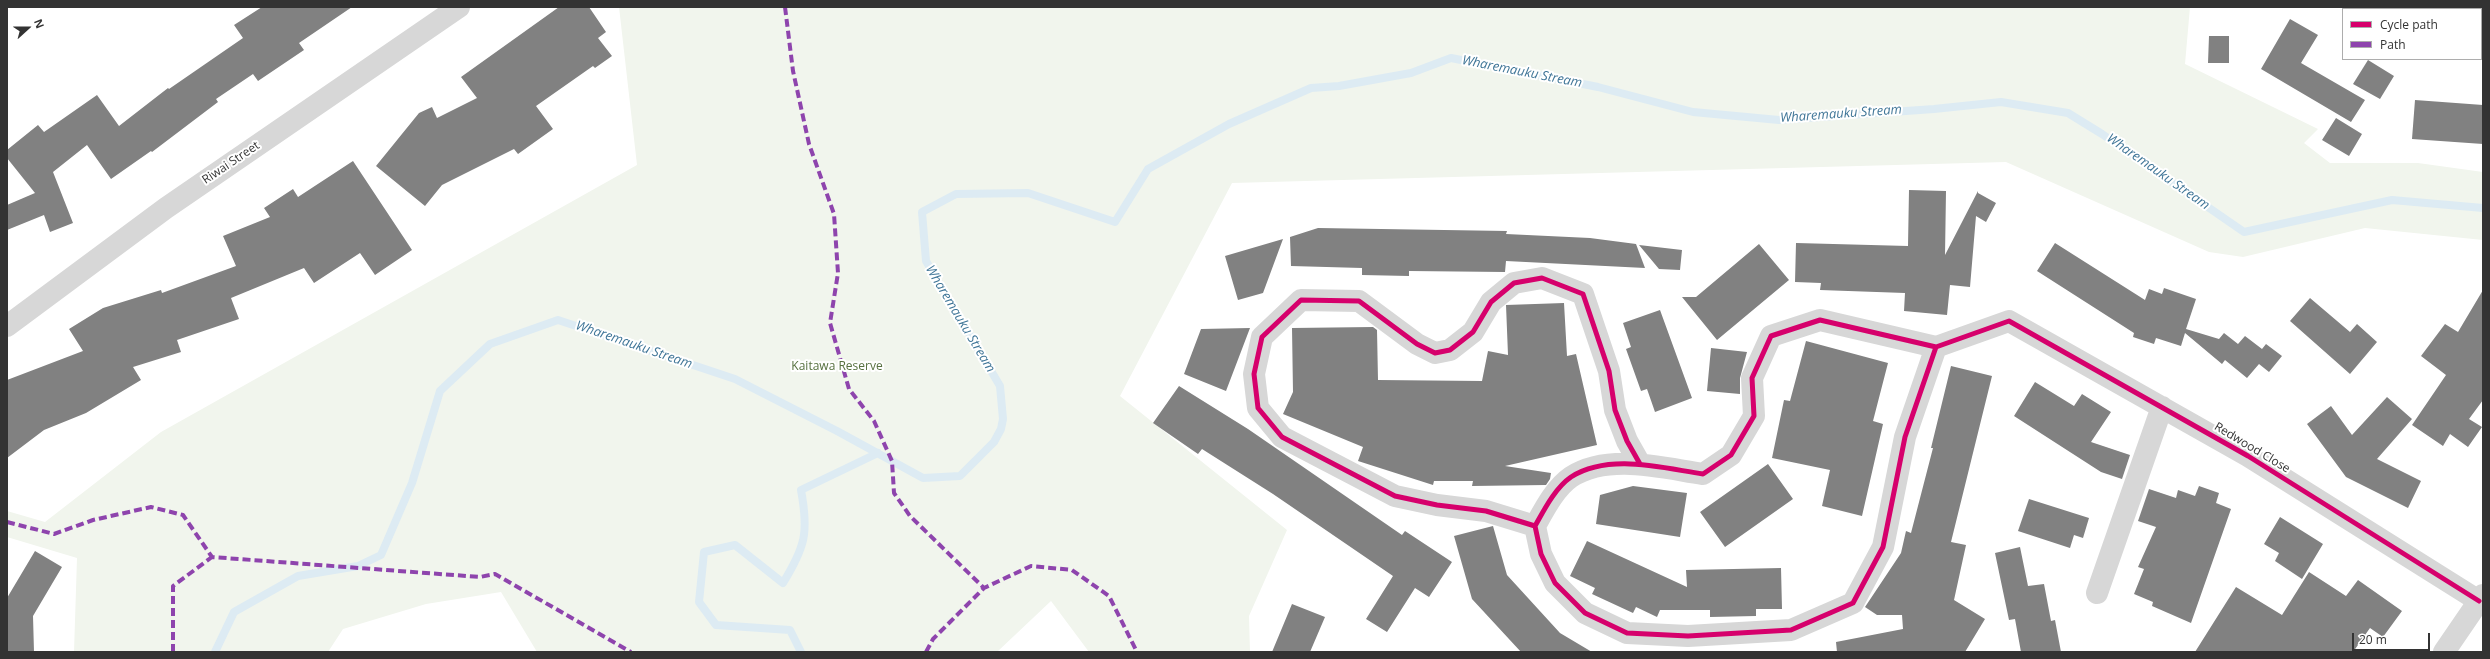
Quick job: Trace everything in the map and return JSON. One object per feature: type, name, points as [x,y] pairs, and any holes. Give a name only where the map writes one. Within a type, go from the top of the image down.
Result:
[{"type":"street","name":"Riwai Street","points":[[7,326],[166,208],[459,7]]},
{"type":"street","points":[[1535,526],[1486,511],[1437,505],[1395,496],[1282,437],[1258,408],[1254,374],[1262,337],[1301,300],[1359,301],[1417,344],[1435,353],[1450,350],[1473,332],[1491,302],[1514,283],[1542,278],[1583,294],[1609,371],[1615,410],[1627,441],[1640,464]]},
{"type":"street","points":[[1820,320],[1936,347],[1905,437],[1883,546],[1853,603],[1791,630],[1688,636],[1627,632],[1585,613],[1555,583],[1542,554],[1535,526],[1548,501],[1571,477],[1600,466],[1640,464],[1703,474],[1731,455],[1754,416],[1752,378],[1771,336],[1820,320]]},
{"type":"street","name":"Redwood Close","points":[[1936,347],[2009,321],[2248,456],[2481,598]]},
{"type":"street","points":[[2097,593],[2162,407]]},
{"type":"street","points":[[2444,652],[2481,598]]},
{"type":"green space","name":"Kaitawa Reserve","points":[[619,7],[2190,7],[2185,64],[2318,129],[2304,143],[2330,163],[2418,163],[2483,172],[2483,240],[2365,228],[2243,257],[2209,252],[2006,162],[1232,183],[1120,396],[1287,530],[1249,616],[1250,652],[1089,652],[1051,601],[997,652],[537,652],[501,592],[426,604],[343,629],[328,652],[74,652],[77,558],[7,537],[7,511],[45,522],[161,432],[637,165]]},
{"type":"building","points":[[262,7],[352,7],[299,43],[304,50],[258,81],[253,74],[216,99],[218,102],[152,152],[151,151],[111,179],[87,145],[53,172],[73,223],[50,232],[44,215],[7,230],[7,205],[35,193],[7,158],[7,150],[38,125],[44,132],[97,95],[119,126],[168,88],[169,89],[243,38],[234,25]]},
{"type":"building","points":[[559,7],[589,7],[606,32],[598,38],[612,56],[595,68],[593,66],[536,106],[553,129],[518,154],[514,149],[442,185],[425,206],[376,166],[419,113],[432,107],[437,118],[477,98],[461,77]]},
{"type":"building","points":[[2290,19],[2318,35],[2301,63],[2365,100],[2351,122],[2261,69]]},
{"type":"building","points":[[2209,36],[2229,36],[2229,63],[2208,63]]},
{"type":"building","points":[[2368,60],[2394,76],[2380,99],[2353,84]]},
{"type":"building","points":[[2415,100],[2483,105],[2483,144],[2412,139]]},
{"type":"building","points":[[2336,118],[2362,134],[2349,156],[2322,140]]},
{"type":"building","points":[[353,161],[412,250],[375,275],[360,253],[314,283],[304,268],[231,298],[239,319],[177,340],[181,352],[133,367],[141,380],[86,413],[44,430],[7,458],[7,380],[83,351],[69,329],[103,308],[161,290],[162,293],[236,266],[223,236],[270,217],[264,208],[293,189],[298,197]]},
{"type":"building","points":[[1909,190],[1946,191],[1945,255],[1978,191],[1978,193],[1996,203],[1986,222],[1976,216],[1970,287],[1950,285],[1947,315],[1904,311],[1905,293],[1820,290],[1821,283],[1795,282],[1796,243],[1908,246]]},
{"type":"building","points":[[1318,228],[1507,231],[1506,234],[1590,238],[1636,244],[1645,268],[1506,261],[1505,272],[1409,271],[1409,276],[1362,275],[1362,268],[1291,266],[1290,237]]},
{"type":"building","points":[[1283,239],[1263,293],[1238,300],[1225,256]]},
{"type":"building","points":[[2055,243],[2145,300],[2149,289],[2162,294],[2164,288],[2196,299],[2186,329],[2219,339],[2224,333],[2238,344],[2245,336],[2262,349],[2266,344],[2282,356],[2269,372],[2259,364],[2247,378],[2225,360],[2222,364],[2185,333],[2181,346],[2156,338],[2154,344],[2133,337],[2134,333],[2037,271]]},
{"type":"building","points":[[1759,244],[1789,280],[1717,340],[1682,297],[1696,297]]},
{"type":"building","points":[[1639,245],[1682,250],[1680,270],[1659,269]]},
{"type":"building","points":[[2483,290],[2483,400],[2469,419],[2482,427],[2468,447],[2450,434],[2443,446],[2412,425],[2446,375],[2421,356],[2445,324],[2458,332]]},
{"type":"building","points":[[2310,298],[2350,332],[2357,324],[2377,342],[2350,374],[2290,321]]},
{"type":"building","points":[[1564,303],[1567,356],[1576,354],[1597,445],[1505,466],[1551,473],[1550,479],[1546,485],[1472,486],[1473,481],[1434,481],[1433,485],[1358,461],[1363,447],[1283,414],[1293,392],[1292,328],[1373,327],[1377,330],[1378,380],[1482,381],[1488,351],[1508,355],[1506,305]]},
{"type":"building","points":[[1660,310],[1692,398],[1655,412],[1647,389],[1641,391],[1626,349],[1631,347],[1623,323]]},
{"type":"building","points":[[1250,328],[1226,391],[1184,374],[1201,329]]},
{"type":"building","points":[[1806,341],[1888,363],[1873,421],[1883,424],[1862,516],[1822,506],[1830,470],[1772,458],[1784,400],[1790,401]]},
{"type":"building","points":[[1711,348],[1747,352],[1740,378],[1740,394],[1707,391]]},
{"type":"building","points":[[1951,366],[1992,376],[1951,542],[1966,545],[1954,600],[1985,619],[1965,652],[1837,652],[1836,642],[1903,629],[1902,615],[1877,615],[1865,607],[1901,553],[1906,531],[1911,533],[1933,448],[1931,448]]},
{"type":"building","points":[[2035,382],[2074,406],[2082,394],[2111,412],[2091,442],[2130,455],[2122,479],[2101,472],[2014,416]]},
{"type":"building","points":[[1179,386],[1248,429],[1402,535],[1405,531],[1452,562],[1429,597],[1415,588],[1387,632],[1366,619],[1393,576],[1273,494],[1202,449],[1198,454],[1153,423]]},
{"type":"building","points":[[2387,397],[2412,419],[2377,459],[2421,481],[2408,508],[2346,477],[2307,424],[2331,406],[2352,435]]},
{"type":"building","points":[[1768,464],[1793,499],[1725,547],[1700,512]]},
{"type":"building","points":[[1633,486],[1687,493],[1680,537],[1596,524],[1600,495]]},
{"type":"building","points":[[2199,486],[2219,493],[2216,503],[2231,509],[2191,623],[2152,606],[2153,602],[2134,594],[2144,569],[2138,567],[2156,527],[2138,521],[2149,489],[2176,498],[2178,490],[2195,496]]},
{"type":"building","points":[[2029,499],[2089,518],[2083,538],[2074,535],[2070,548],[2018,531]]},
{"type":"building","points":[[2280,517],[2323,544],[2302,579],[2275,561],[2279,553],[2264,544]]},
{"type":"building","points":[[1493,526],[1507,575],[1560,633],[1592,652],[1521,652],[1472,599],[1454,536]]},
{"type":"building","points":[[1587,541],[1687,587],[1686,570],[1781,568],[1782,609],[1756,609],[1756,616],[1710,617],[1710,610],[1660,610],[1657,617],[1636,607],[1633,613],[1592,594],[1595,588],[1570,576]]},
{"type":"building","points":[[2020,547],[2028,586],[2044,584],[2051,621],[2055,620],[2061,652],[2021,652],[2015,619],[2009,620],[1995,553]]},
{"type":"building","points":[[35,551],[62,567],[33,616],[34,652],[7,652],[7,598]]},
{"type":"building","points":[[2309,572],[2346,596],[2358,580],[2402,611],[2383,637],[2370,628],[2353,652],[2195,652],[2236,587],[2282,615]]},
{"type":"building","points":[[1292,604],[1325,617],[1310,652],[1272,652]]},
{"type":"waterway","name":"Wharemauku Stream","points":[[215,652],[234,612],[298,576],[358,566],[381,555],[412,483],[440,391],[490,344],[558,320],[735,379],[837,431],[923,478],[960,476],[994,442],[1001,429],[1003,419],[1000,386],[926,261],[922,212],[956,194],[1028,193],[1115,222],[1148,169],[1229,124],[1311,88],[1339,86],[1411,73],[1451,58],[1598,87],[1693,112],[1779,120],[1934,109],[2001,102],[2068,113],[2102,134],[2244,232],[2392,200],[2483,208]]},
{"type":"waterway","points":[[801,652],[790,630],[716,625],[699,602],[704,552],[735,545],[783,583],[796,559],[805,529],[801,490],[878,453]]},
{"type":"marked path","points":[[785,7],[793,71],[809,144],[834,214],[838,273],[830,323],[849,389],[874,421],[892,461],[894,493],[910,516],[984,588]]},
{"type":"marked path","points":[[7,522],[54,534],[93,520],[151,507],[183,515],[212,557],[480,577],[495,574],[631,652]]},
{"type":"marked path","points":[[173,652],[173,586],[212,557]]},
{"type":"marked path","points":[[926,652],[933,639],[984,588],[1031,566],[1072,570],[1109,596],[1137,652]]},
{"type":"cycle path","points":[[1535,526],[1486,511],[1437,505],[1395,496],[1282,437],[1258,408],[1254,374],[1262,337],[1301,300],[1359,301],[1417,344],[1435,353],[1450,350],[1473,332],[1491,302],[1514,283],[1542,278],[1583,294],[1609,371],[1615,410],[1627,441],[1640,464]]},
{"type":"cycle path","points":[[1936,347],[1905,437],[1883,547],[1853,603],[1791,630],[1688,636],[1627,633],[1585,613],[1555,583],[1541,554],[1535,526],[1550,500],[1560,487],[1571,477],[1586,470],[1619,464],[1653,466],[1703,474],[1731,455],[1754,416],[1752,378],[1771,336],[1820,320],[1936,347],[2009,321],[2248,456],[2479,601]]}]
